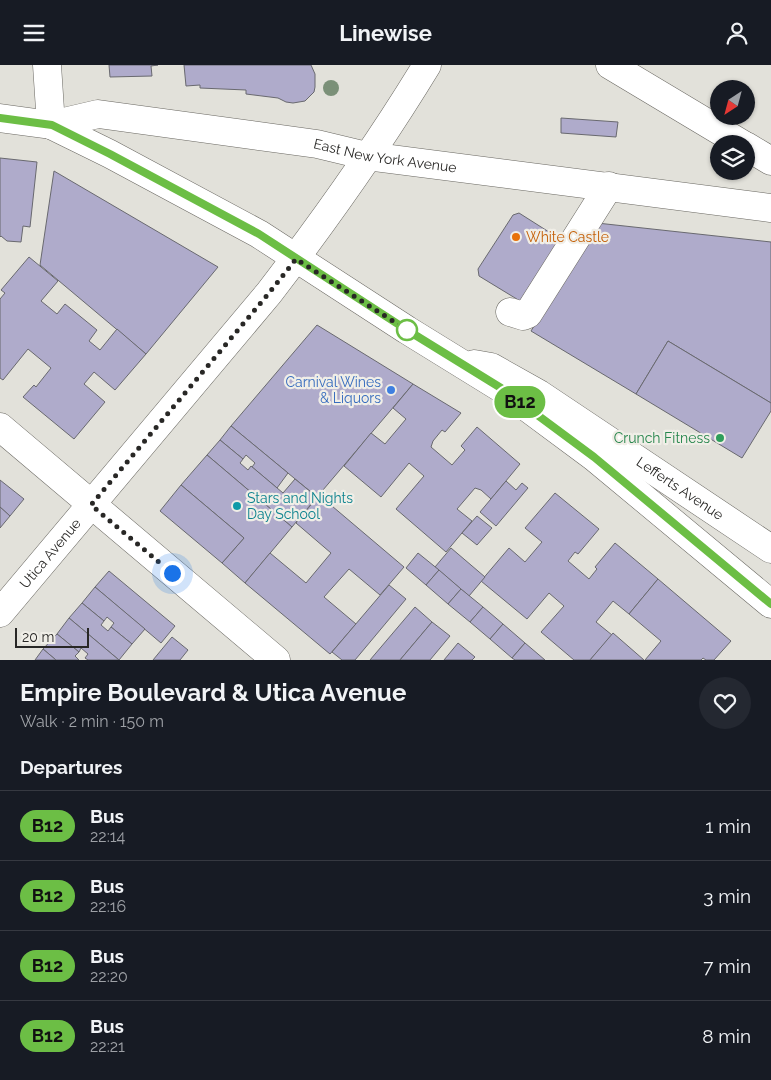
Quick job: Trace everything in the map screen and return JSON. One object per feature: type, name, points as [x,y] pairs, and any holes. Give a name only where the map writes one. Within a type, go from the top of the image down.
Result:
[{"type":"main road","points":[[47,65],[52,125],[259,234],[501,388],[594,457],[771,604]]},
{"type":"main road","name":"Utica Avenue","points":[[0,613],[296,259],[427,65]]},
{"type":"main road","points":[[610,65],[727,135]]},
{"type":"main road","name":"East New York Avenue","points":[[0,118],[52,125],[98,114],[317,144],[367,156],[771,208]]},
{"type":"main road","points":[[755,151],[771,161]]},
{"type":"main road","points":[[510,312],[523,316],[528,314],[609,186]]},
{"type":"main road","name":"Lefferts Avenue","points":[[459,361],[491,367],[540,394],[771,549]]},
{"type":"main road","points":[[0,427],[276,660]]},
{"type":"building","points":[[109,65],[158,65],[151,66],[152,76],[110,77]]},
{"type":"building","points":[[184,65],[311,65],[315,74],[315,87],[314,92],[305,101],[293,103],[278,98],[246,94],[246,90],[200,88],[200,85],[186,86]]},
{"type":"building","points":[[561,118],[618,122],[616,137],[561,133]]},
{"type":"building","points":[[0,158],[37,162],[30,227],[23,226],[21,242],[7,241],[0,237]]},
{"type":"building","points":[[54,171],[218,267],[146,354],[40,265]]},
{"type":"building","points":[[519,213],[560,239],[520,301],[479,276],[478,269],[513,215]]},
{"type":"building","points":[[597,223],[771,242],[771,403],[668,341],[636,394],[531,331]]},
{"type":"building","points":[[29,257],[58,281],[41,301],[57,314],[65,304],[97,330],[89,341],[100,350],[117,329],[146,354],[115,390],[94,372],[84,384],[105,402],[74,439],[23,397],[34,385],[36,387],[51,368],[28,349],[3,380],[0,378],[0,299],[5,293],[1,290]]},
{"type":"building","points":[[317,325],[413,384],[317,497],[231,426]]},
{"type":"building","points":[[668,341],[771,403],[771,411],[742,458],[636,394]]},
{"type":"building","points":[[413,384],[461,413],[445,432],[442,430],[433,441],[431,447],[452,465],[465,450],[461,446],[477,427],[520,464],[491,499],[481,490],[475,488],[457,509],[472,521],[446,552],[396,509],[424,476],[409,463],[381,497],[344,466],[371,433],[385,444],[406,419],[393,408]]},
{"type":"building","points":[[231,426],[288,473],[277,488],[252,467],[255,463],[246,455],[243,459],[220,440]]},
{"type":"building","points":[[220,440],[243,459],[240,463],[248,470],[251,466],[283,493],[295,479],[317,497],[292,527],[207,455]]},
{"type":"building","name":"Stars and Nights Day School","points":[[207,455],[292,527],[245,583],[222,563],[244,538],[181,485]]},
{"type":"building","points":[[0,480],[24,499],[10,516],[0,507]]},
{"type":"building","points":[[506,481],[516,490],[522,483],[528,488],[496,526],[480,512]]},
{"type":"building","points":[[181,485],[244,538],[222,563],[160,511]]},
{"type":"building","points":[[555,493],[599,529],[578,554],[575,552],[568,561],[589,579],[597,569],[595,567],[615,543],[658,579],[629,614],[613,601],[596,622],[612,635],[590,660],[574,660],[541,632],[564,606],[549,593],[527,619],[481,581],[509,548],[525,562],[542,542],[525,528]]},
{"type":"building","points":[[319,495],[404,567],[380,595],[349,569],[324,597],[356,624],[330,654],[245,583],[270,553],[306,583],[331,553],[296,523]]},
{"type":"building","points":[[0,507],[10,516],[0,528]]},
{"type":"building","points":[[477,516],[492,528],[477,545],[462,533]]},
{"type":"building","points":[[451,548],[485,577],[469,596],[435,567]]},
{"type":"building","points":[[418,553],[439,570],[426,585],[406,568]]},
{"type":"building","points":[[439,570],[461,589],[448,604],[426,585]]},
{"type":"building","points":[[109,571],[175,626],[161,643],[95,587]]},
{"type":"building","points":[[658,579],[731,641],[714,660],[703,658],[701,660],[645,660],[661,641],[629,614]]},
{"type":"building","points":[[389,585],[406,599],[355,660],[342,660],[332,652]]},
{"type":"building","points":[[95,587],[145,629],[132,644],[111,627],[114,623],[107,617],[104,621],[82,603]]},
{"type":"building","points":[[461,589],[483,607],[470,622],[448,604]]},
{"type":"building","points":[[82,603],[104,621],[101,625],[108,631],[111,627],[132,644],[119,660],[69,618]]},
{"type":"building","points":[[415,607],[432,622],[400,660],[370,660]]},
{"type":"building","points":[[483,607],[503,624],[490,639],[470,622]]},
{"type":"building","points":[[69,618],[119,660],[88,660],[85,658],[88,654],[81,648],[79,652],[57,634]]},
{"type":"building","points":[[432,622],[450,636],[430,660],[400,660]]},
{"type":"building","points":[[503,624],[525,643],[512,658],[490,639]]},
{"type":"building","points":[[613,633],[644,660],[590,660]]},
{"type":"building","points":[[57,634],[79,652],[75,656],[79,660],[56,660],[43,649]]},
{"type":"building","points":[[172,637],[188,650],[180,660],[153,660]]},
{"type":"building","points":[[458,643],[475,657],[472,660],[444,660]]},
{"type":"building","points":[[525,643],[545,660],[515,660],[512,658]]},
{"type":"building","points":[[43,649],[56,660],[35,660]]},
{"type":"bus line","name":"B12","points":[[0,118],[52,125],[259,234],[407,330],[501,388],[594,457],[771,604]]},
{"type":"place","name":"White Castle","points":[[516,237]]},
{"type":"place","name":"Carnival Wines & Liquors","points":[[391,390]]},
{"type":"place","name":"Crunch Fitness","points":[[720,438]]},
{"type":"place","name":"Stars and Nights Day School","points":[[237,506]]},
{"type":"route","points":[[172,573],[91,505],[296,259],[407,330]]}]
